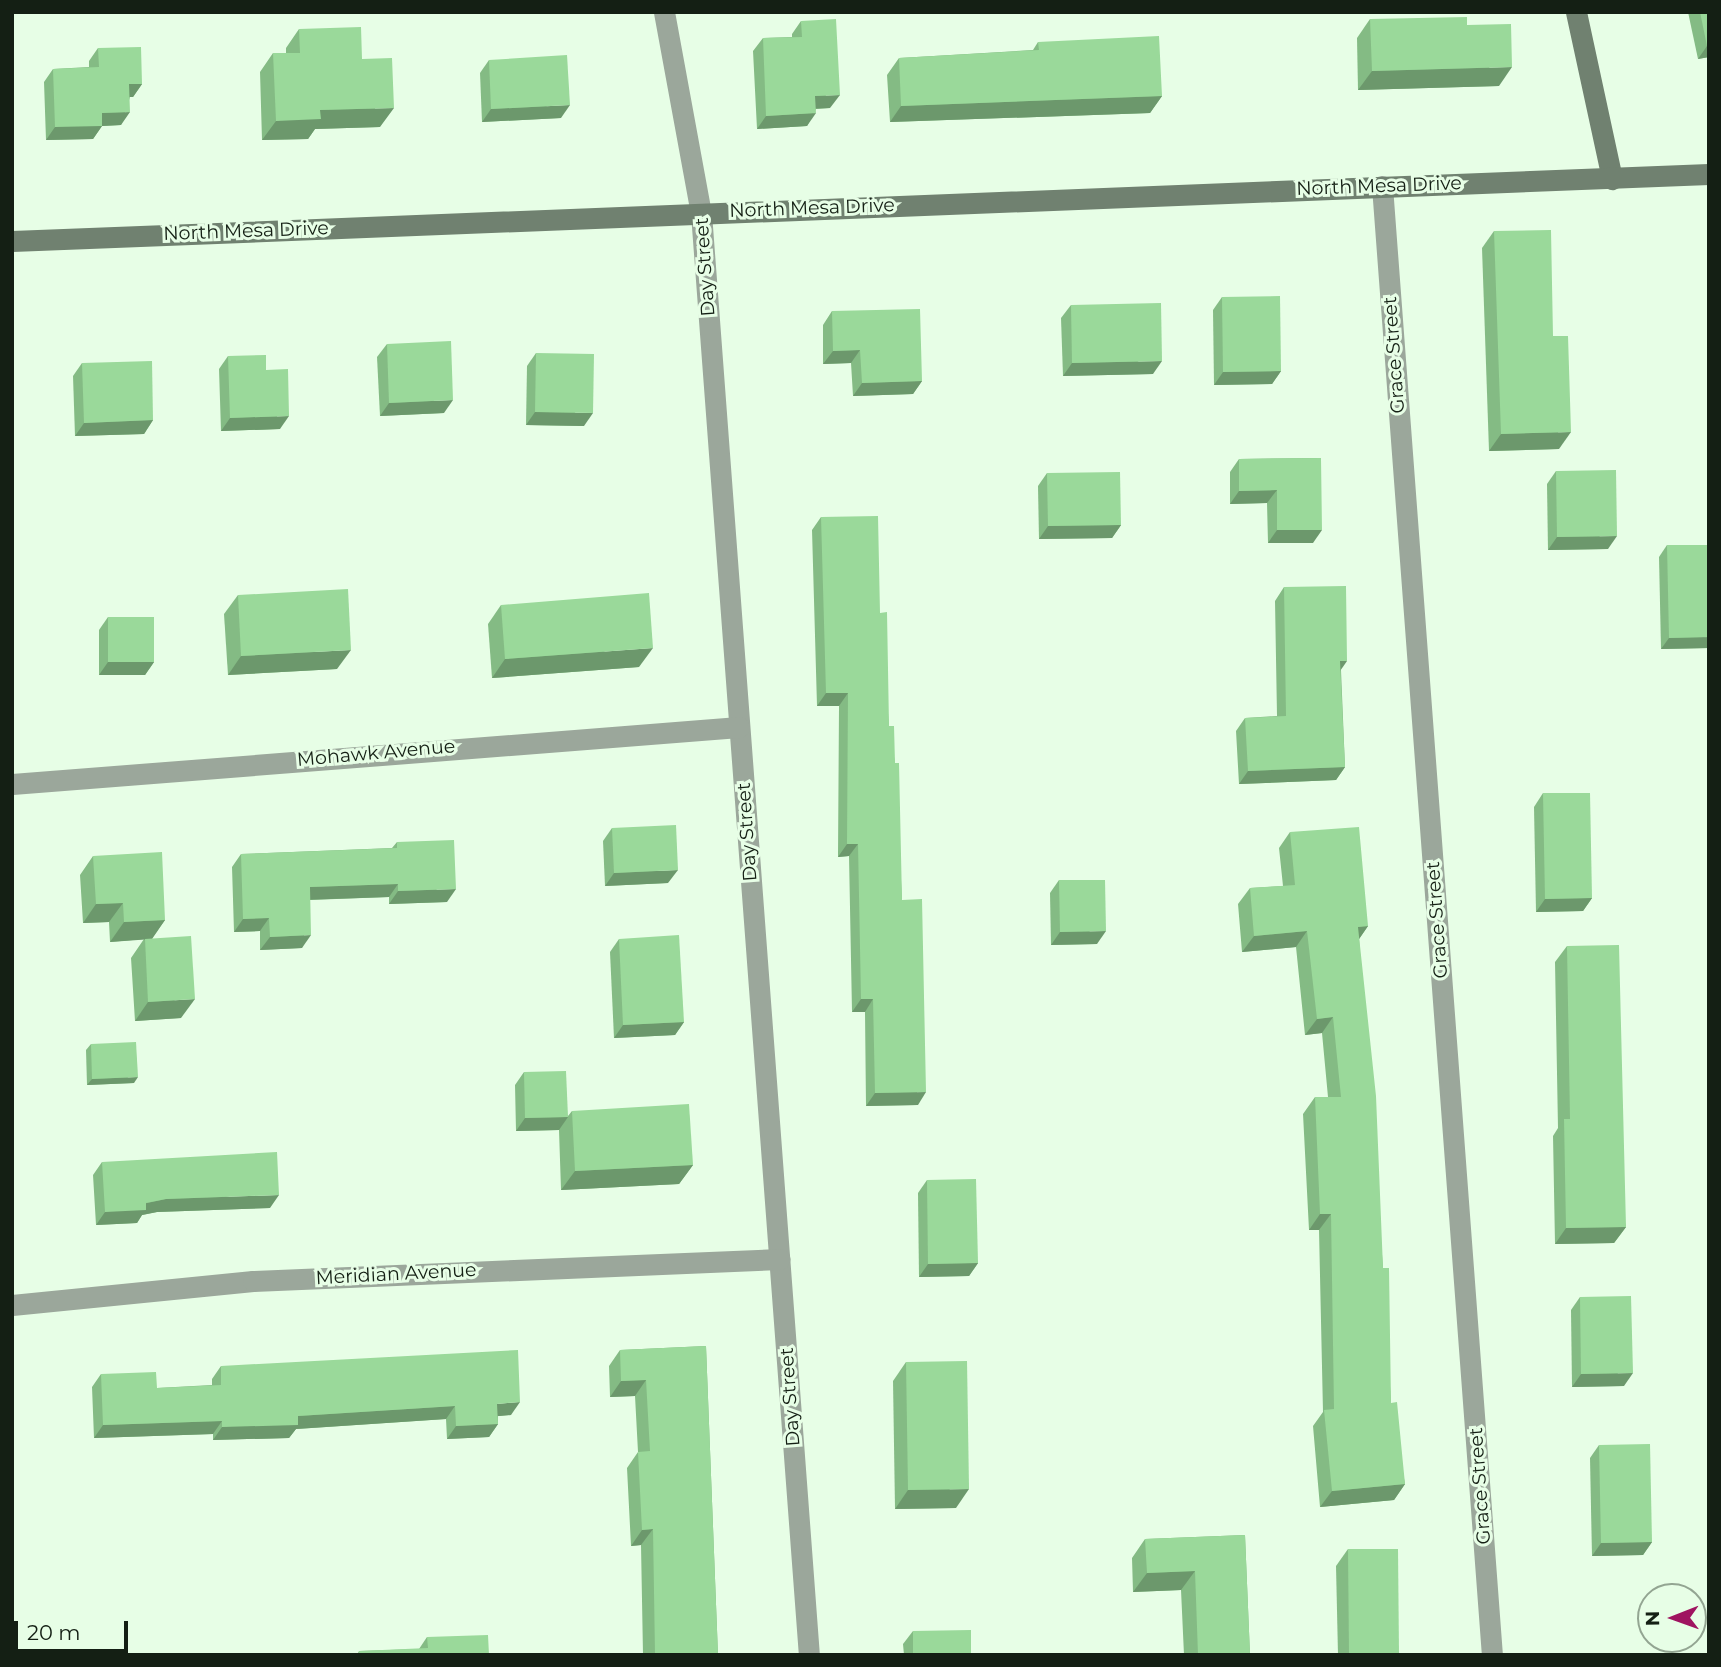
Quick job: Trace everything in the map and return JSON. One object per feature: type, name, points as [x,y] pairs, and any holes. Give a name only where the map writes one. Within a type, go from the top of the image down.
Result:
[{"type":"main road","points":[[1576,12],[1612,179]]},
{"type":"main road","name":"North Mesa Drive","points":[[12,241],[1709,174]]},
{"type":"street","name":"Day Street","points":[[664,12],[701,213],[808,1655]]},
{"type":"street","name":"Grace Street","points":[[1382,186],[1492,1655]]},
{"type":"street","name":"Mohawk Avenue","points":[[12,784],[739,727]]},
{"type":"street","name":"Meridian Avenue","points":[[12,1305],[253,1281],[780,1259]]},
{"type":"building","points":[[1700,12],[1709,12],[1709,46],[1707,46]]},
{"type":"building","points":[[1467,17],[1467,25],[1511,24],[1512,67],[1372,71],[1370,19]]},
{"type":"building","points":[[836,19],[840,95],[815,96],[816,113],[766,116],[763,38],[802,37],[801,21]]},
{"type":"building","points":[[361,27],[362,59],[392,58],[394,108],[320,110],[321,119],[276,121],[273,53],[300,53],[299,29]]},
{"type":"building","points":[[1159,36],[1162,96],[901,106],[899,58],[1039,50],[1038,42]]},
{"type":"building","points":[[141,47],[142,84],[129,84],[130,112],[102,113],[102,126],[55,127],[53,69],[99,67],[98,48]]},
{"type":"building","points":[[567,55],[570,105],[491,109],[489,60]]},
{"type":"building","points":[[1551,230],[1553,336],[1568,336],[1571,432],[1501,434],[1494,231]]},
{"type":"building","points":[[1280,296],[1281,371],[1223,372],[1222,297]]},
{"type":"building","points":[[1161,303],[1162,361],[1072,363],[1071,305]]},
{"type":"building","points":[[920,309],[922,381],[862,383],[860,350],[833,351],[832,311]]},
{"type":"building","points":[[451,341],[453,400],[389,403],[387,344]]},
{"type":"building","points":[[536,353],[594,354],[593,413],[535,412]]},
{"type":"building","points":[[266,355],[266,370],[288,369],[289,416],[230,418],[228,356]]},
{"type":"building","points":[[152,361],[153,420],[84,423],[82,363]]},
{"type":"building","points":[[1321,458],[1322,530],[1277,530],[1277,490],[1239,491],[1239,459]]},
{"type":"building","points":[[1616,470],[1617,536],[1557,537],[1556,471]]},
{"type":"building","points":[[1120,472],[1121,525],[1048,526],[1047,473]]},
{"type":"building","points":[[878,516],[880,613],[887,612],[889,726],[894,726],[895,763],[899,763],[902,900],[922,899],[926,1092],[875,1093],[873,999],[861,999],[858,844],[847,844],[848,693],[826,693],[821,517]]},
{"type":"building","points":[[1667,545],[1709,545],[1709,637],[1669,638]]},
{"type":"building","points":[[1346,586],[1347,661],[1340,661],[1345,767],[1248,771],[1245,718],[1286,716],[1284,587]]},
{"type":"building","points":[[348,589],[351,650],[241,656],[238,595]]},
{"type":"building","points":[[649,593],[653,648],[505,659],[501,605]]},
{"type":"building","points":[[108,617],[154,617],[154,662],[108,662]]},
{"type":"building","points":[[1543,793],[1590,793],[1592,898],[1545,899]]},
{"type":"building","points":[[676,825],[678,870],[614,873],[612,828]]},
{"type":"building","points":[[1359,827],[1368,926],[1358,927],[1376,1096],[1383,1268],[1389,1268],[1391,1403],[1397,1402],[1405,1484],[1332,1491],[1324,1410],[1334,1409],[1331,1214],[1320,1214],[1315,1097],[1341,1097],[1333,1017],[1317,1019],[1307,931],[1254,936],[1250,888],[1295,885],[1290,832]]},
{"type":"building","points":[[454,840],[456,889],[398,891],[398,884],[310,887],[311,935],[270,937],[269,918],[243,919],[241,854],[397,848],[397,842]]},
{"type":"building","points":[[162,852],[165,920],[124,922],[123,903],[96,904],[93,856]]},
{"type":"building","points":[[1059,880],[1105,880],[1106,931],[1060,932]]},
{"type":"building","points":[[679,935],[684,1022],[623,1025],[619,939]]},
{"type":"building","points":[[191,936],[195,999],[148,1002],[145,939]]},
{"type":"building","points":[[1619,945],[1626,1227],[1566,1228],[1564,1119],[1570,1119],[1567,946]]},
{"type":"building","points":[[136,1042],[138,1077],[92,1079],[91,1044]]},
{"type":"building","points":[[566,1071],[568,1117],[525,1118],[524,1072]]},
{"type":"building","points":[[689,1104],[693,1165],[575,1171],[572,1111]]},
{"type":"building","points":[[277,1152],[279,1195],[166,1199],[146,1203],[146,1210],[105,1212],[102,1162]]},
{"type":"building","points":[[976,1179],[978,1263],[928,1264],[927,1180]]},
{"type":"building","points":[[1631,1296],[1633,1373],[1581,1374],[1580,1297]]},
{"type":"building","points":[[706,1346],[718,1655],[655,1655],[653,1529],[642,1530],[638,1452],[650,1451],[646,1380],[621,1381],[620,1350]]},
{"type":"building","points":[[518,1350],[520,1402],[497,1404],[498,1424],[456,1426],[455,1406],[298,1416],[298,1425],[222,1427],[222,1421],[103,1425],[101,1374],[156,1372],[157,1388],[221,1385],[221,1366]]},
{"type":"building","points":[[967,1361],[969,1489],[908,1490],[906,1362]]},
{"type":"building","points":[[1650,1444],[1652,1542],[1601,1543],[1599,1445]]},
{"type":"building","points":[[1245,1535],[1250,1655],[1198,1655],[1195,1571],[1147,1573],[1145,1539]]},
{"type":"building","points":[[1348,1549],[1398,1549],[1399,1655],[1349,1655]]},
{"type":"building","points":[[971,1630],[971,1655],[913,1655],[913,1631]]},
{"type":"building","points":[[488,1635],[489,1655],[359,1655],[359,1651],[428,1648],[427,1637]]}]
